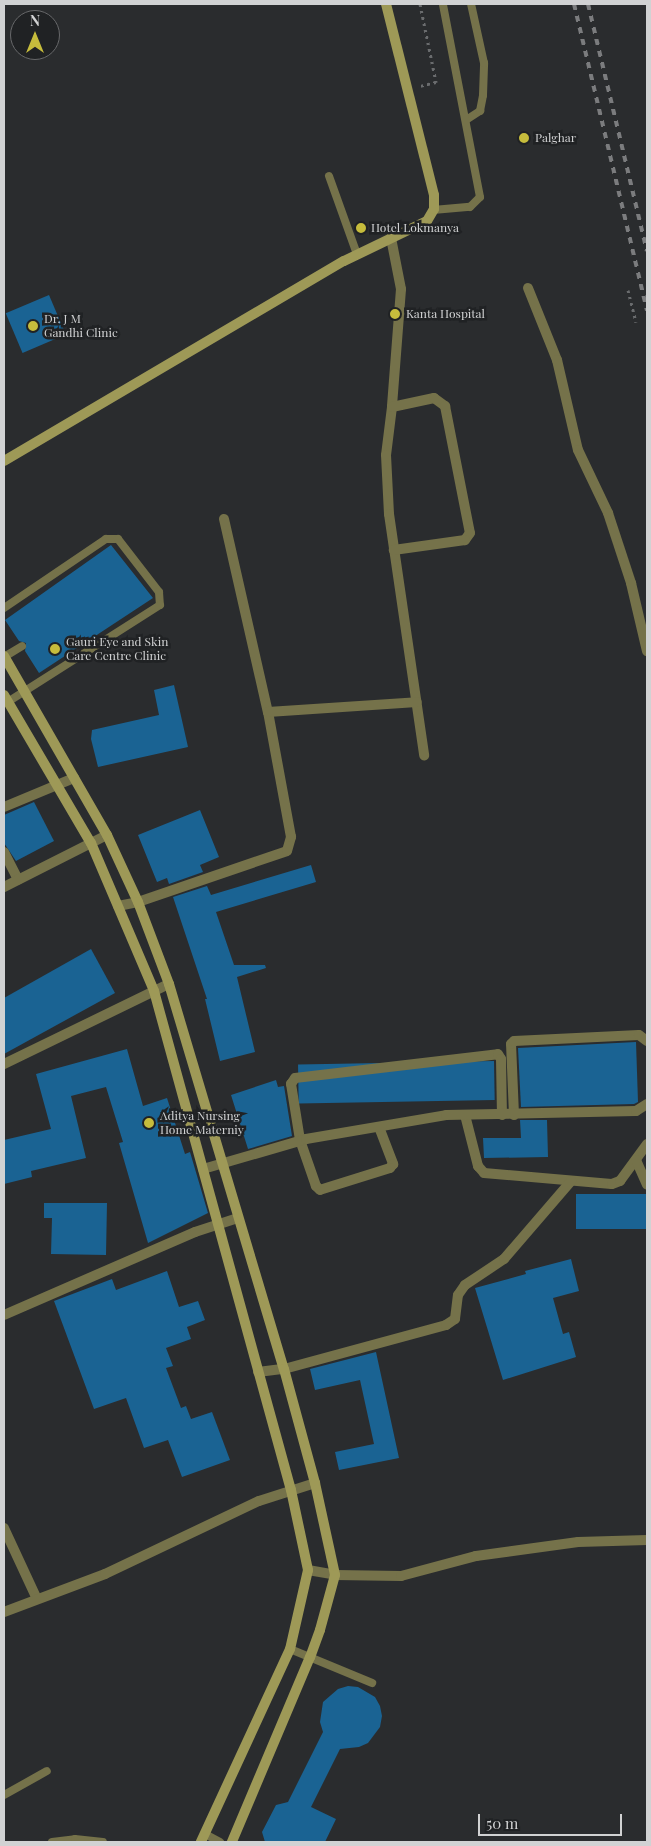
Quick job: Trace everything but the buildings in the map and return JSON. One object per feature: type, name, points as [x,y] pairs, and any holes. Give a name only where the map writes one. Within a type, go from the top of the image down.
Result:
[{"type":"street","points":[[4,461],[357,254],[426,220],[433,210],[434,194],[386,4]]},
{"type":"street","points":[[391,238],[401,289],[392,407],[386,455],[389,514],[424,755]]},
{"type":"street","points":[[528,288],[557,360],[578,450],[611,521],[631,583],[647,652]]},
{"type":"street","points":[[392,407],[434,398],[445,406],[470,533],[465,540],[394,550]]},
{"type":"street","points":[[118,906],[138,902],[287,851],[291,837],[268,712],[224,520]]},
{"type":"street","points":[[4,657],[26,692],[107,835],[138,902],[169,984],[284,1369],[314,1482],[335,1575],[310,1658],[232,1842]]},
{"type":"street","points":[[6,699],[90,843],[154,991],[291,1490],[308,1570],[290,1649],[203,1838]]},
{"type":"street","points":[[268,712],[417,702]]},
{"type":"street","points":[[4,807],[74,778]]},
{"type":"street","points":[[4,887],[107,835]]},
{"type":"street","points":[[4,852],[18,880]]},
{"type":"street","points":[[4,1064],[169,984]]},
{"type":"street","points":[[514,1115],[511,1044],[514,1041],[639,1035],[647,1041]]},
{"type":"street","points":[[379,1126],[393,1164],[390,1168],[320,1190],[316,1186],[300,1140],[290,1084],[295,1078],[498,1054],[501,1059],[502,1115]]},
{"type":"street","points":[[203,1169],[300,1140],[446,1115],[636,1111],[647,1104]]},
{"type":"street","points":[[465,1115],[478,1166],[484,1173],[612,1184],[620,1181],[647,1144]]},
{"type":"street","points":[[636,1160],[647,1185]]},
{"type":"street","points":[[258,1372],[284,1369],[446,1325],[455,1319],[458,1294],[465,1285],[504,1259],[571,1181]]},
{"type":"street","points":[[4,1315],[195,1232],[238,1218]]},
{"type":"street","points":[[4,1612],[105,1574],[259,1501],[314,1482]]},
{"type":"street","points":[[4,1528],[37,1600]]},
{"type":"street","points":[[308,1570],[335,1575],[401,1576],[476,1556],[578,1542],[647,1540]]},
{"type":"lane","points":[[433,210],[470,207],[480,197],[443,4]]},
{"type":"lane","points":[[466,120],[480,111],[483,95],[484,63],[471,4]]},
{"type":"lane","points":[[329,176],[357,254]]},
{"type":"lane","points":[[4,608],[106,539],[118,540],[159,592],[160,605],[26,692],[6,699]]},
{"type":"lane","points":[[4,657],[22,646]]},
{"type":"lane","points":[[290,1649],[372,1684]]},
{"type":"lane","points":[[4,1795],[47,1771]]},
{"type":"lane","points":[[203,1838],[220,1842]]},
{"type":"lane","points":[[52,1842],[75,1839],[104,1842]]},
{"type":"path","points":[[420,4],[436,82]]},
{"type":"path","points":[[628,290],[636,322]]},
{"type":"railway","points":[[574,4],[647,310]]},
{"type":"railway","points":[[588,4],[647,251]]},
{"type":"place","name":"Palghar","points":[[524,138]]},
{"type":"place","name":"Hotel Lokmanya","points":[[361,228]]},
{"type":"place","name":"Kanta Hospital","points":[[395,314]]},
{"type":"place","name":"Dr. J M Gandhi Clinic","points":[[33,326]]},
{"type":"place","name":"Gauri Eye and Skin Care Centre Clinic","points":[[55,649]]},
{"type":"place","name":"Aditya Nursing Home Materniy","points":[[149,1123]]}]
